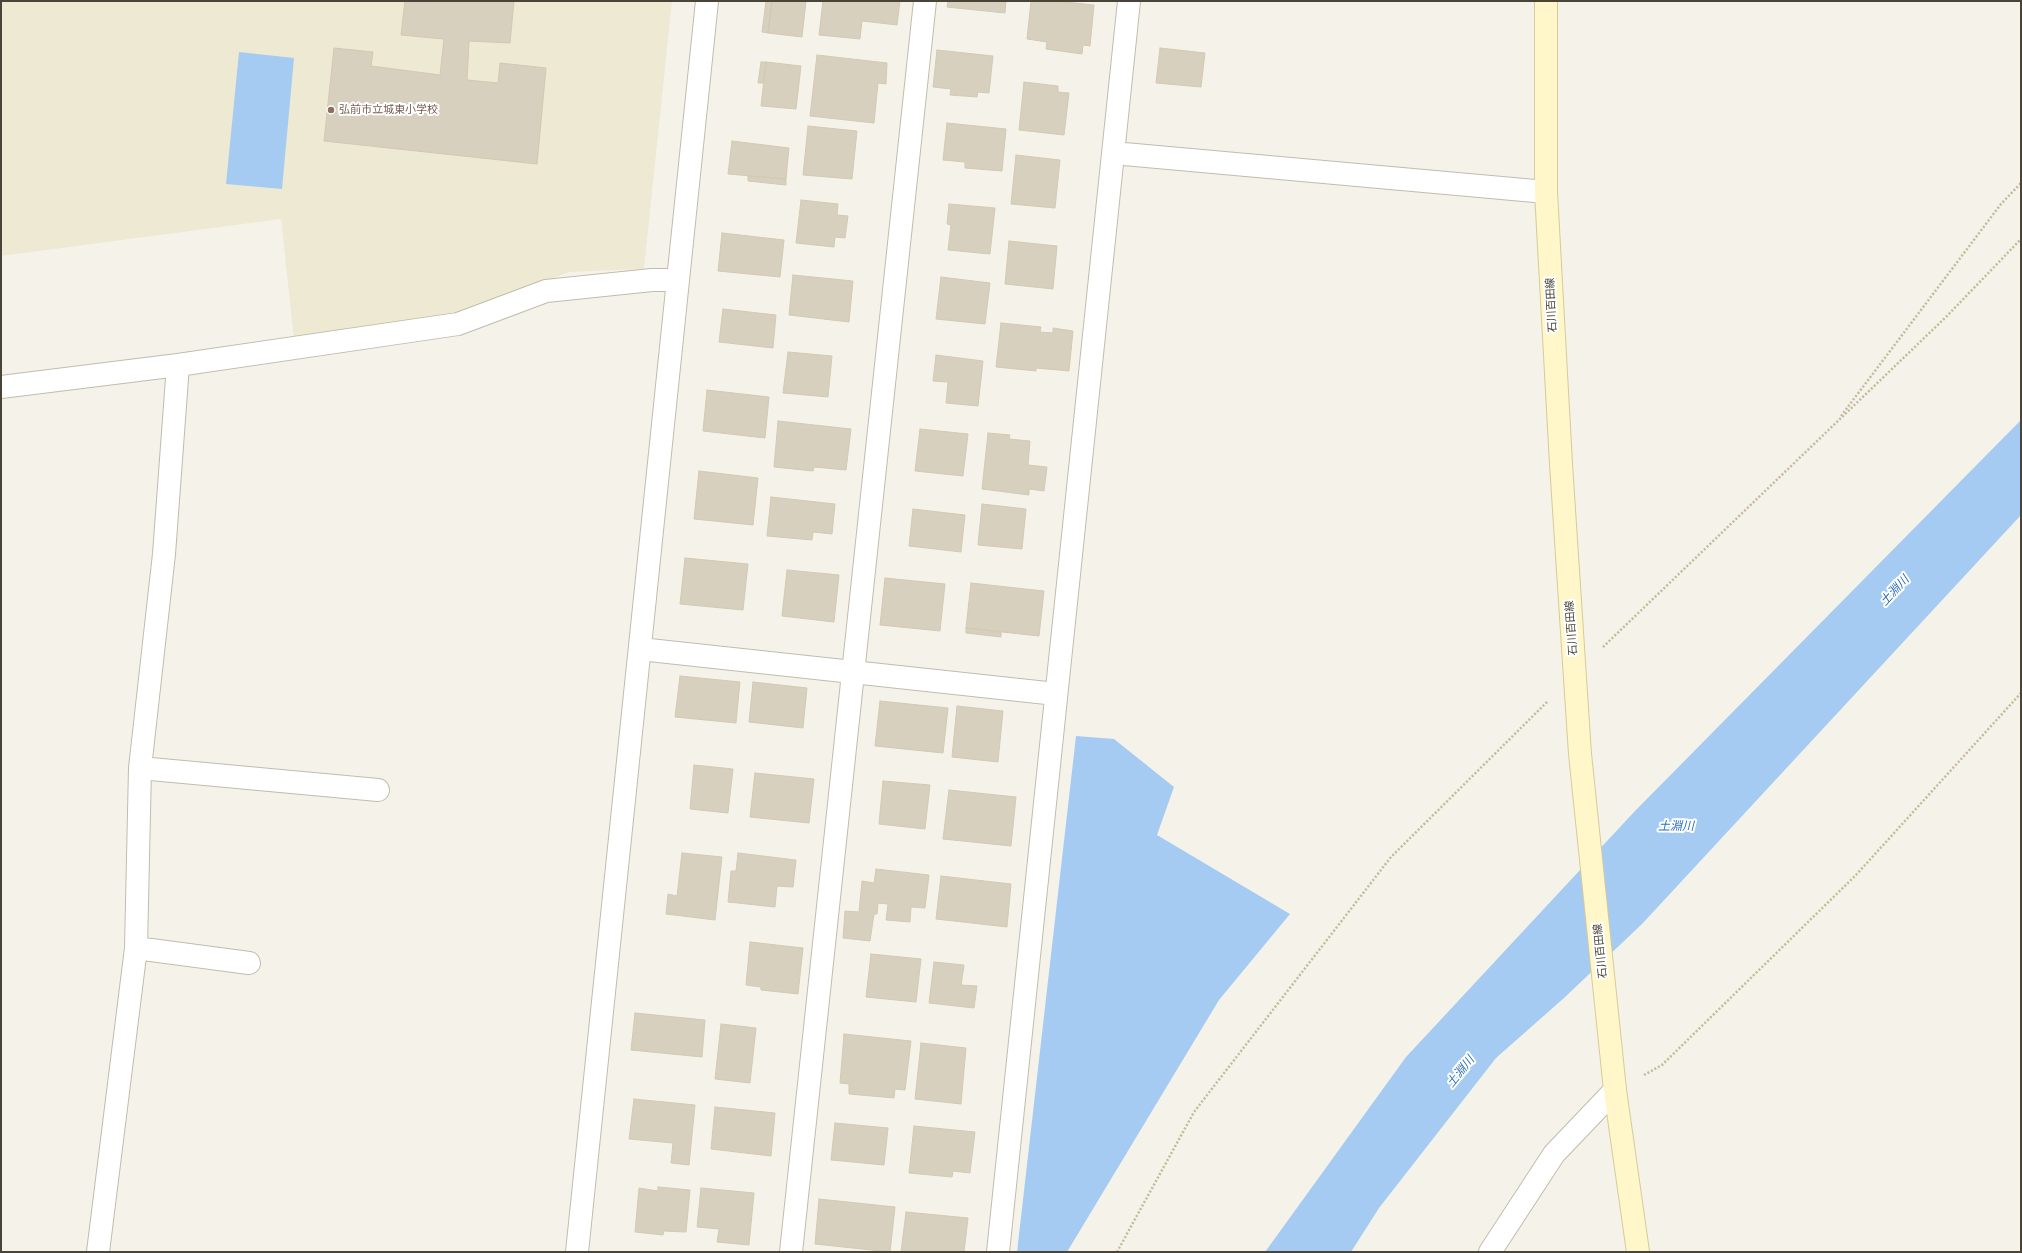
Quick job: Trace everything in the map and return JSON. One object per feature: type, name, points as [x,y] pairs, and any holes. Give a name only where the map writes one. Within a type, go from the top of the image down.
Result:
[{"type":"main road","name":"石川百田線","points":[[1550,2],[1546,192],[1580,754],[1616,1090],[1638,1252]]},
{"type":"street","points":[[577,1252],[707,1]]},
{"type":"street","points":[[791,1252],[925,1]]},
{"type":"street","points":[[998,1252],[1129,1]]},
{"type":"street","points":[[1113,152],[1546,192]]},
{"type":"street","points":[[1,388],[178,365],[458,324],[546,291],[652,280],[678,280]]},
{"type":"street","points":[[98,1252],[136,948],[140,768],[164,554],[178,365]]},
{"type":"street","points":[[640,649],[1056,694]]},
{"type":"street","points":[[140,768],[378,790]]},
{"type":"street","points":[[136,948],[249,963]]},
{"type":"street","points":[[1490,1252],[1554,1154],[1616,1090]]},
{"type":"path","points":[[1836,423],[2001,204],[2021,183]]},
{"type":"path","points":[[1117,1252],[1194,1112],[1391,857],[1575,674],[1947,316],[2021,239]]},
{"type":"path","points":[[1616,1090],[1662,1065],[1856,875],[2021,693]]},
{"type":"shaded area","name":"弘前市立城東小学校","points":[[1,1],[672,1],[644,269],[569,272],[458,315],[294,339],[281,219],[1,256]]},
{"type":"water","points":[[239,52],[294,58],[282,189],[226,184]]},
{"type":"water","name":"土淵川","points":[[2021,420],[2021,515],[1642,924],[1564,998],[1496,1058],[1379,1208],[1351,1252],[1265,1252],[1406,1057],[1634,812]]},
{"type":"water","points":[[1076,736],[1114,739],[1174,787],[1157,835],[1290,914],[1219,1000],[1067,1252],[1017,1252]]},
{"type":"building","points":[[405,1],[514,1],[510,43],[469,41],[467,80],[498,83],[500,63],[546,68],[537,164],[324,141],[334,48],[373,52],[371,66],[440,75],[444,39],[401,35]]},
{"type":"building","points":[[766,1],[772,1],[768,33],[762,32]]},
{"type":"building","points":[[772,1],[806,1],[802,37],[768,33]]},
{"type":"building","points":[[823,1],[900,1],[897,25],[862,21],[860,39],[819,35]]},
{"type":"building","points":[[948,1],[1006,1],[1005,13],[947,7]]},
{"type":"building","points":[[1031,1],[1056,1],[1094,5],[1090,46],[1083,45],[1082,54],[1046,49],[1047,42],[1027,39]]},
{"type":"building","points":[[1160,48],[1205,53],[1201,87],[1156,83]]},
{"type":"building","points":[[937,50],[993,56],[989,93],[978,92],[977,97],[950,95],[951,89],[933,87]]},
{"type":"building","points":[[817,55],[887,63],[886,84],[878,83],[874,123],[810,116]]},
{"type":"building","points":[[761,62],[766,62],[764,83],[758,83]]},
{"type":"building","points":[[766,62],[801,66],[796,109],[761,106]]},
{"type":"building","points":[[1024,82],[1058,86],[1058,92],[1069,93],[1064,135],[1019,130]]},
{"type":"building","points":[[947,123],[1006,129],[1002,171],[965,168],[965,162],[943,160]]},
{"type":"building","points":[[808,126],[857,131],[852,179],[803,175]]},
{"type":"building","points":[[732,141],[789,148],[786,179],[728,174]]},
{"type":"building","points":[[1016,155],[1060,160],[1055,208],[1011,204]]},
{"type":"building","points":[[748,176],[786,179],[786,185],[748,181]]},
{"type":"building","points":[[801,200],[838,204],[837,215],[848,216],[845,238],[835,237],[834,247],[796,243]]},
{"type":"building","points":[[949,204],[995,208],[990,254],[948,250],[951,225],[947,224]]},
{"type":"building","points":[[722,233],[784,240],[780,277],[718,271]]},
{"type":"building","points":[[1009,241],[1057,246],[1053,289],[1005,284]]},
{"type":"building","points":[[793,275],[853,281],[849,322],[789,315]]},
{"type":"building","points":[[941,277],[990,283],[985,324],[936,319]]},
{"type":"building","points":[[723,309],[776,315],[773,348],[719,342]]},
{"type":"building","points":[[1001,323],[1041,327],[1040,332],[1053,333],[1053,328],[1073,331],[1069,371],[1036,368],[1036,371],[996,367]]},
{"type":"building","points":[[788,352],[832,356],[828,397],[783,393]]},
{"type":"building","points":[[936,355],[983,361],[978,406],[946,403],[948,382],[933,381]]},
{"type":"building","points":[[707,390],[769,397],[765,438],[703,431]]},
{"type":"building","points":[[778,421],[851,429],[846,470],[814,467],[813,471],[774,467]]},
{"type":"building","points":[[920,429],[968,434],[963,476],[915,471]]},
{"type":"building","points":[[988,433],[1010,435],[1009,439],[1030,441],[1028,465],[1047,467],[1044,491],[1029,489],[1029,495],[982,489]]},
{"type":"building","points":[[699,471],[758,478],[753,525],[694,519]]},
{"type":"building","points":[[771,497],[835,504],[832,534],[813,532],[812,540],[767,536]]},
{"type":"building","points":[[982,504],[1026,509],[1022,549],[978,545]]},
{"type":"building","points":[[913,509],[965,515],[961,552],[909,546]]},
{"type":"building","points":[[685,558],[748,564],[743,610],[680,604]]},
{"type":"building","points":[[787,570],[839,575],[834,622],[782,616]]},
{"type":"building","points":[[885,578],[945,584],[940,631],[880,625]]},
{"type":"building","points":[[971,583],[1044,591],[1039,636],[966,628]]},
{"type":"building","points":[[966,628],[1001,632],[1001,637],[966,633]]},
{"type":"building","points":[[680,676],[740,682],[736,723],[675,717]]},
{"type":"building","points":[[753,682],[807,688],[803,728],[749,722]]},
{"type":"building","points":[[880,701],[948,708],[943,753],[875,746]]},
{"type":"building","points":[[957,706],[1003,711],[998,762],[952,757]]},
{"type":"building","points":[[694,765],[733,769],[728,813],[690,809]]},
{"type":"building","points":[[755,773],[814,779],[809,823],[750,817]]},
{"type":"building","points":[[883,781],[930,785],[925,829],[879,824]]},
{"type":"building","points":[[949,790],[1016,797],[1011,846],[943,839]]},
{"type":"building","points":[[682,853],[722,857],[715,920],[666,914],[668,894],[677,896]]},
{"type":"building","points":[[738,853],[796,860],[793,887],[777,886],[775,907],[728,902],[731,871],[736,871]]},
{"type":"building","points":[[876,869],[929,875],[925,908],[911,907],[910,922],[886,920],[888,904],[878,903],[877,914],[874,914],[870,941],[843,938],[845,911],[859,912],[862,881],[874,883]]},
{"type":"building","points":[[941,876],[1011,884],[1007,927],[936,919]]},
{"type":"building","points":[[750,942],[803,948],[798,994],[761,990],[761,987],[746,985]]},
{"type":"building","points":[[871,954],[921,959],[916,1002],[866,997]]},
{"type":"building","points":[[934,962],[964,965],[961,985],[977,986],[974,1008],[929,1003]]},
{"type":"building","points":[[635,1013],[705,1020],[702,1057],[631,1050]]},
{"type":"building","points":[[721,1024],[756,1028],[750,1083],[715,1079]]},
{"type":"building","points":[[844,1034],[911,1041],[905,1090],[895,1089],[894,1098],[849,1094],[849,1084],[840,1083]]},
{"type":"building","points":[[921,1043],[966,1048],[961,1104],[915,1099]]},
{"type":"building","points":[[634,1099],[695,1105],[689,1165],[671,1163],[673,1143],[629,1139]]},
{"type":"building","points":[[715,1107],[775,1113],[771,1156],[711,1149]]},
{"type":"building","points":[[835,1123],[888,1128],[884,1165],[831,1160]]},
{"type":"building","points":[[914,1126],[975,1132],[970,1173],[953,1171],[952,1177],[909,1173]]},
{"type":"building","points":[[658,1187],[690,1190],[686,1232],[664,1231],[663,1235],[635,1232],[639,1188],[658,1191]]},
{"type":"building","points":[[701,1188],[754,1193],[749,1245],[717,1242],[719,1229],[697,1227]]},
{"type":"building","points":[[819,1199],[895,1207],[890,1252],[815,1244]]},
{"type":"building","points":[[906,1212],[968,1218],[964,1252],[901,1252]]},
{"type":"place","name":"弘前市立城東小学校","points":[[331,110]]}]
